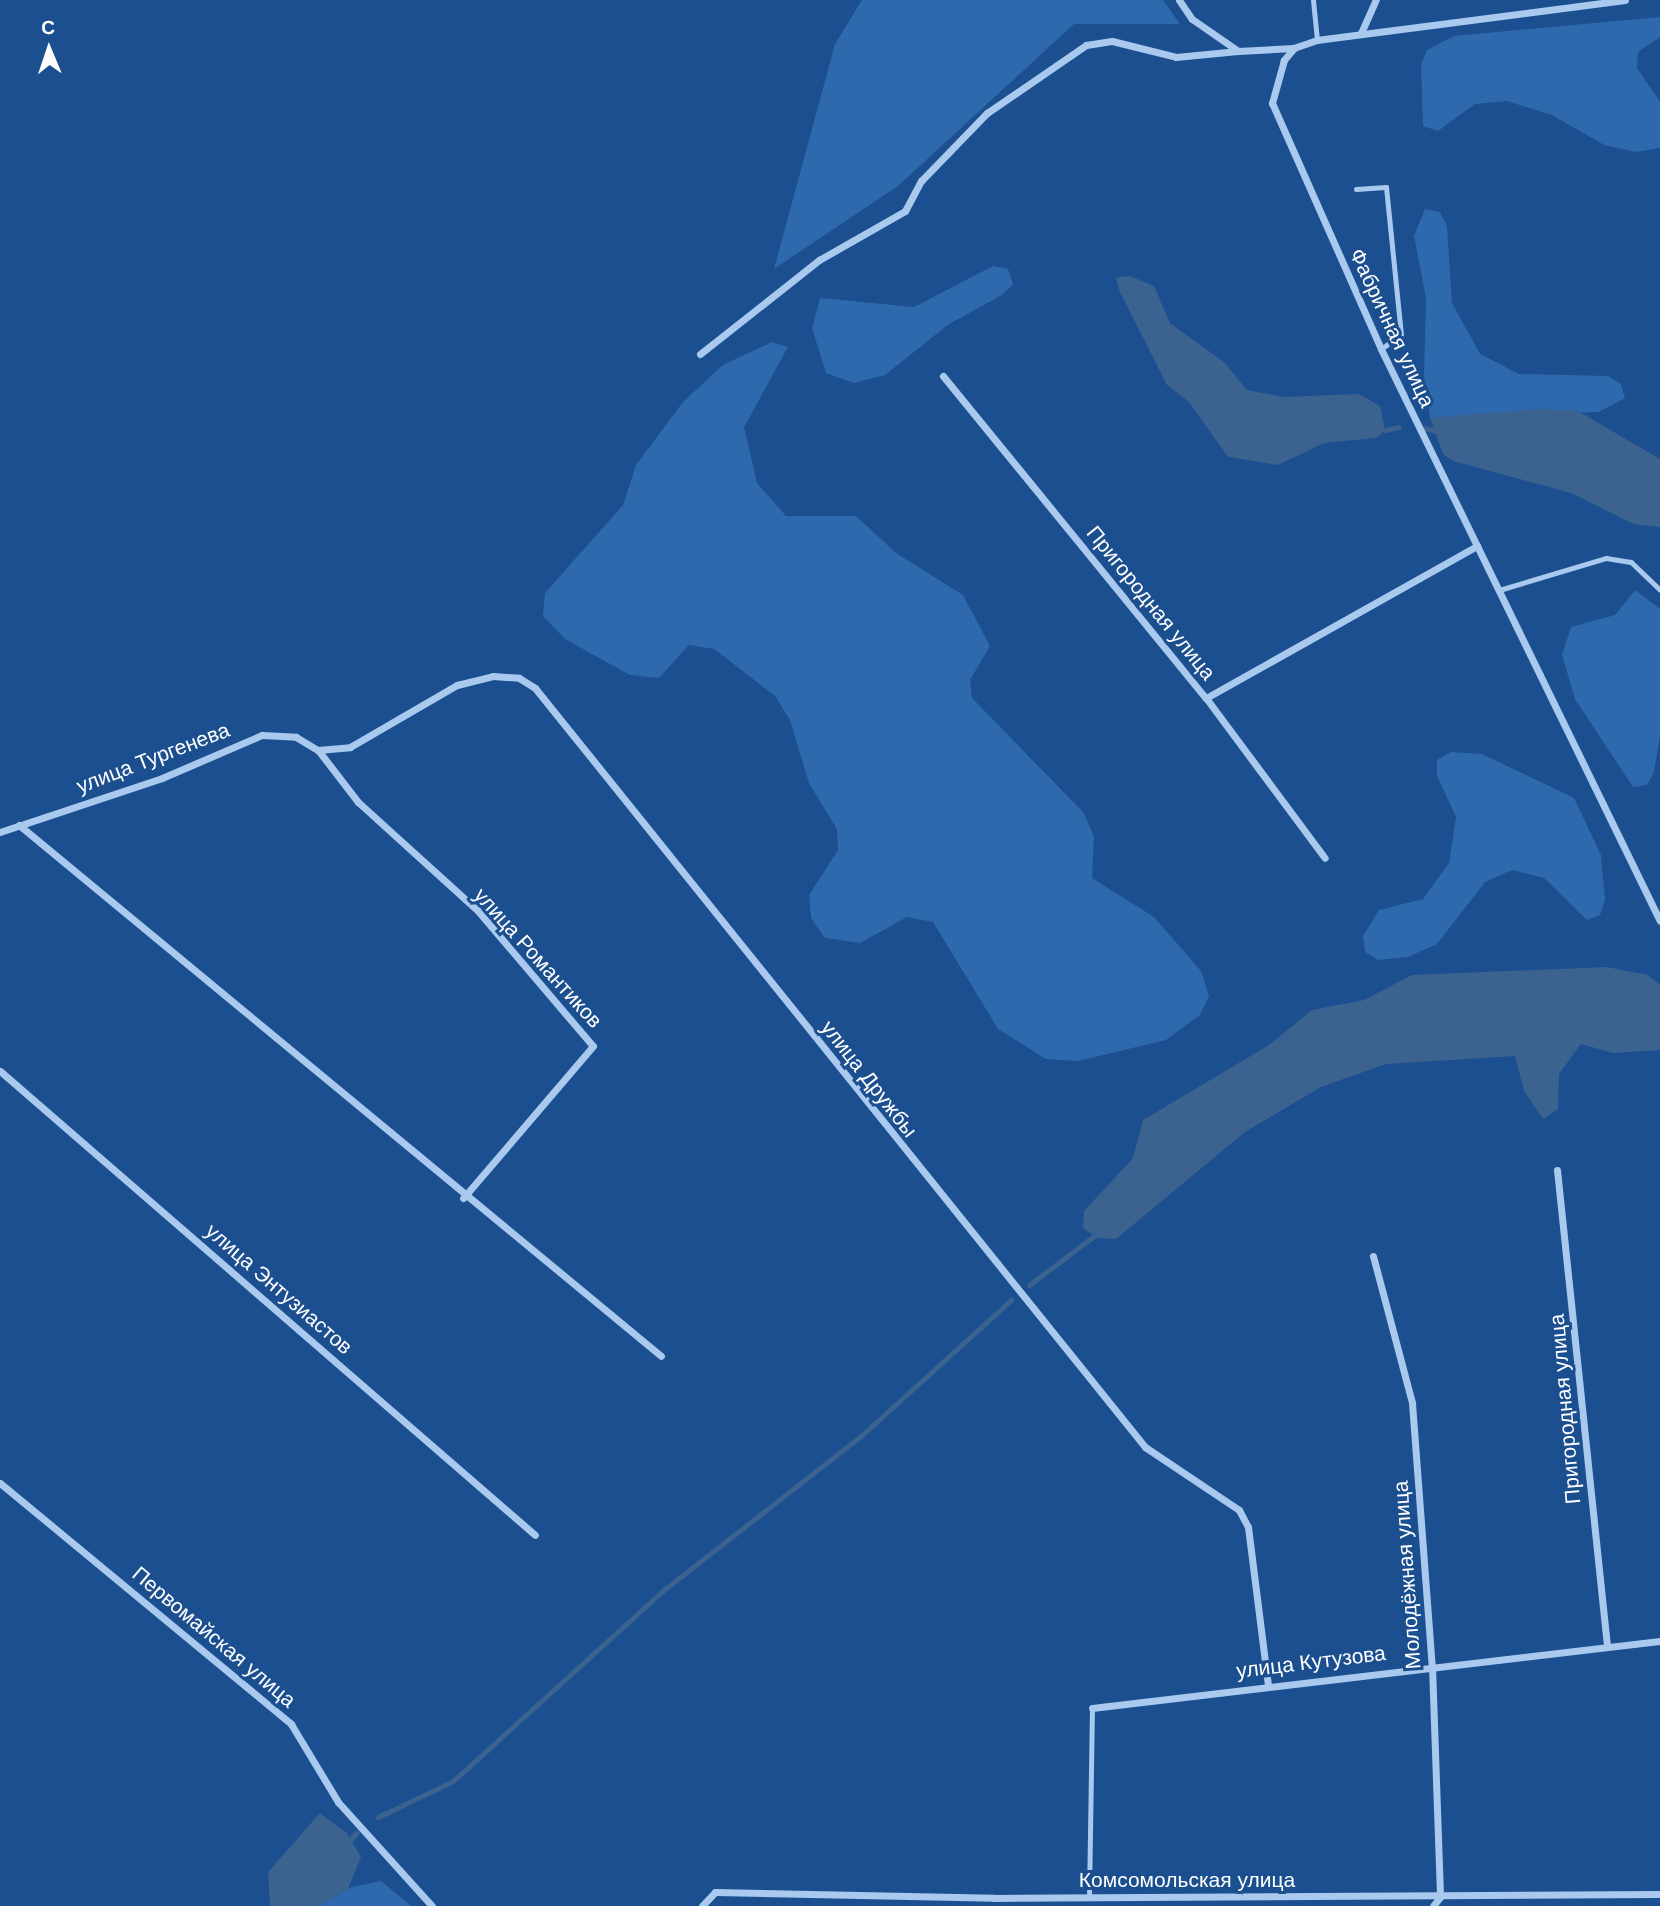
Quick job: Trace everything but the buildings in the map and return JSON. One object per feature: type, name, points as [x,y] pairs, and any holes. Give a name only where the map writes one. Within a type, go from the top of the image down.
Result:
[{"type":"street","points":[[1179,0],[1192,19],[1238,51]]},
{"type":"street","points":[[1361,33],[1376,0]]},
{"type":"street","points":[[700,354],[818,260],[905,211],[921,181],[987,113],[1086,45],[1112,41],[1176,57],[1294,48],[1317,40],[1566,3],[1625,0]]},
{"type":"street","name":"Фабричная улица","points":[[1294,48],[1275,77],[1275,117],[1381,349],[1660,921]]},
{"type":"street","name":"Пригородная улица","points":[[943,376],[1206,698],[1325,858]]},
{"type":"street","points":[[1206,698],[1477,546]]},
{"type":"street","name":"улица Дружбы","points":[[318,750],[350,747],[457,685],[493,676],[519,678],[535,688],[1145,1447],[1239,1510],[1248,1527],[1268,1685]]},
{"type":"street","name":"улица Тургенева","points":[[0,832],[162,778],[262,735],[296,737],[318,750]]},
{"type":"street","name":"улица Романтиков","points":[[318,750],[358,802],[478,911],[593,1045],[463,1198]]},
{"type":"street","points":[[19,825],[463,1198],[661,1356]]},
{"type":"street","name":"улица Энтузиастов","points":[[0,1071],[535,1535]]},
{"type":"street","name":"Пригородная улица","points":[[1557,1170],[1607,1645]]},
{"type":"street","name":"Молодёжная улица","points":[[1373,1256],[1412,1403],[1432,1666],[1440,1897]]},
{"type":"street","name":"Первомайская улица","points":[[0,1483],[291,1724],[338,1802],[432,1906]]},
{"type":"street","name":"улица Кутузова","points":[[1092,1708],[1607,1645],[1660,1641]]},
{"type":"street","name":"Комсомольская улица","points":[[702,1906],[715,1892],[993,1898],[1660,1894]]},
{"type":"street","points":[[1250,1906],[1258,1896]]},
{"type":"street","points":[[1433,1906],[1440,1897]]},
{"type":"street","points":[[987,1906],[993,1898]]},
{"type":"lane","points":[[1314,0],[1317,40]]},
{"type":"lane","points":[[1356,189],[1386,187],[1401,334],[1381,349]]},
{"type":"lane","points":[[1499,590],[1606,558],[1631,562],[1660,590]]},
{"type":"lane","points":[[1089,1897],[1092,1708]]},
{"type":"shaded area","points":[[862,0],[1163,0],[1180,24],[1074,24],[898,186],[774,269],[835,44]]},
{"type":"shaded area","points":[[1660,17],[1660,37],[1638,52],[1637,68],[1660,102],[1660,148],[1636,152],[1604,145],[1552,115],[1507,101],[1475,104],[1438,131],[1423,126],[1421,65],[1427,50],[1454,36]]},
{"type":"shaded area","points":[[1425,209],[1440,212],[1447,226],[1452,303],[1480,354],[1519,374],[1608,376],[1621,384],[1625,398],[1599,412],[1430,418],[1424,375],[1426,298],[1414,236]]},
{"type":"shaded area","points":[[993,266],[1008,269],[1013,284],[1002,295],[949,324],[885,375],[854,383],[826,373],[812,328],[820,298],[914,307]]},
{"type":"shaded area","points":[[1130,276],[1154,286],[1170,323],[1224,362],[1247,390],[1283,397],[1359,394],[1380,406],[1385,430],[1376,438],[1324,443],[1278,465],[1228,457],[1189,402],[1167,385],[1119,290],[1116,277]]},
{"type":"shaded area","points":[[772,342],[788,347],[744,427],[757,483],[786,516],[856,516],[896,553],[963,595],[990,646],[970,680],[972,698],[1083,812],[1094,836],[1092,878],[1154,917],[1201,971],[1209,996],[1200,1015],[1166,1040],[1078,1061],[1046,1059],[998,1029],[933,922],[907,917],[860,943],[825,938],[811,918],[809,895],[838,850],[837,829],[809,783],[790,720],[775,696],[714,649],[689,645],[659,678],[630,675],[565,639],[543,616],[545,593],[623,505],[636,465],[683,402],[723,365]]},
{"type":"shaded area","points":[[1540,409],[1578,411],[1660,459],[1660,527],[1633,524],[1571,493],[1453,461],[1443,454],[1430,418]]},
{"type":"shaded area","points":[[1635,590],[1660,609],[1660,736],[1654,772],[1647,785],[1633,787],[1575,699],[1562,655],[1571,627],[1615,615]]},
{"type":"shaded area","points":[[1451,752],[1482,754],[1574,798],[1601,855],[1605,900],[1600,915],[1587,920],[1544,878],[1512,870],[1485,882],[1437,944],[1408,957],[1378,960],[1365,952],[1363,936],[1379,910],[1423,899],[1449,863],[1456,817],[1437,776],[1437,760]]},
{"type":"shaded area","points":[[1607,967],[1648,975],[1660,985],[1660,1050],[1613,1053],[1581,1044],[1559,1074],[1558,1109],[1543,1119],[1524,1091],[1515,1056],[1386,1064],[1321,1087],[1245,1132],[1116,1239],[1098,1238],[1083,1228],[1084,1211],[1133,1158],[1143,1120],[1269,1045],[1312,1010],[1364,1000],[1412,975]]},
{"type":"shaded area","points":[[320,1813],[347,1833],[361,1857],[348,1889],[317,1906],[270,1906],[268,1872]]},
{"type":"shaded area","points":[[381,1881],[411,1906],[317,1906],[352,1887]]},
{"type":"waterway","points":[[1385,430],[1399,427]]},
{"type":"waterway","points":[[1425,428],[1442,433]]},
{"type":"waterway","points":[[1029,1285],[1099,1232]]},
{"type":"waterway","points":[[378,1817],[453,1781],[665,1589],[862,1435],[1012,1299]]},
{"type":"waterway","points":[[346,1844],[357,1832]]}]
